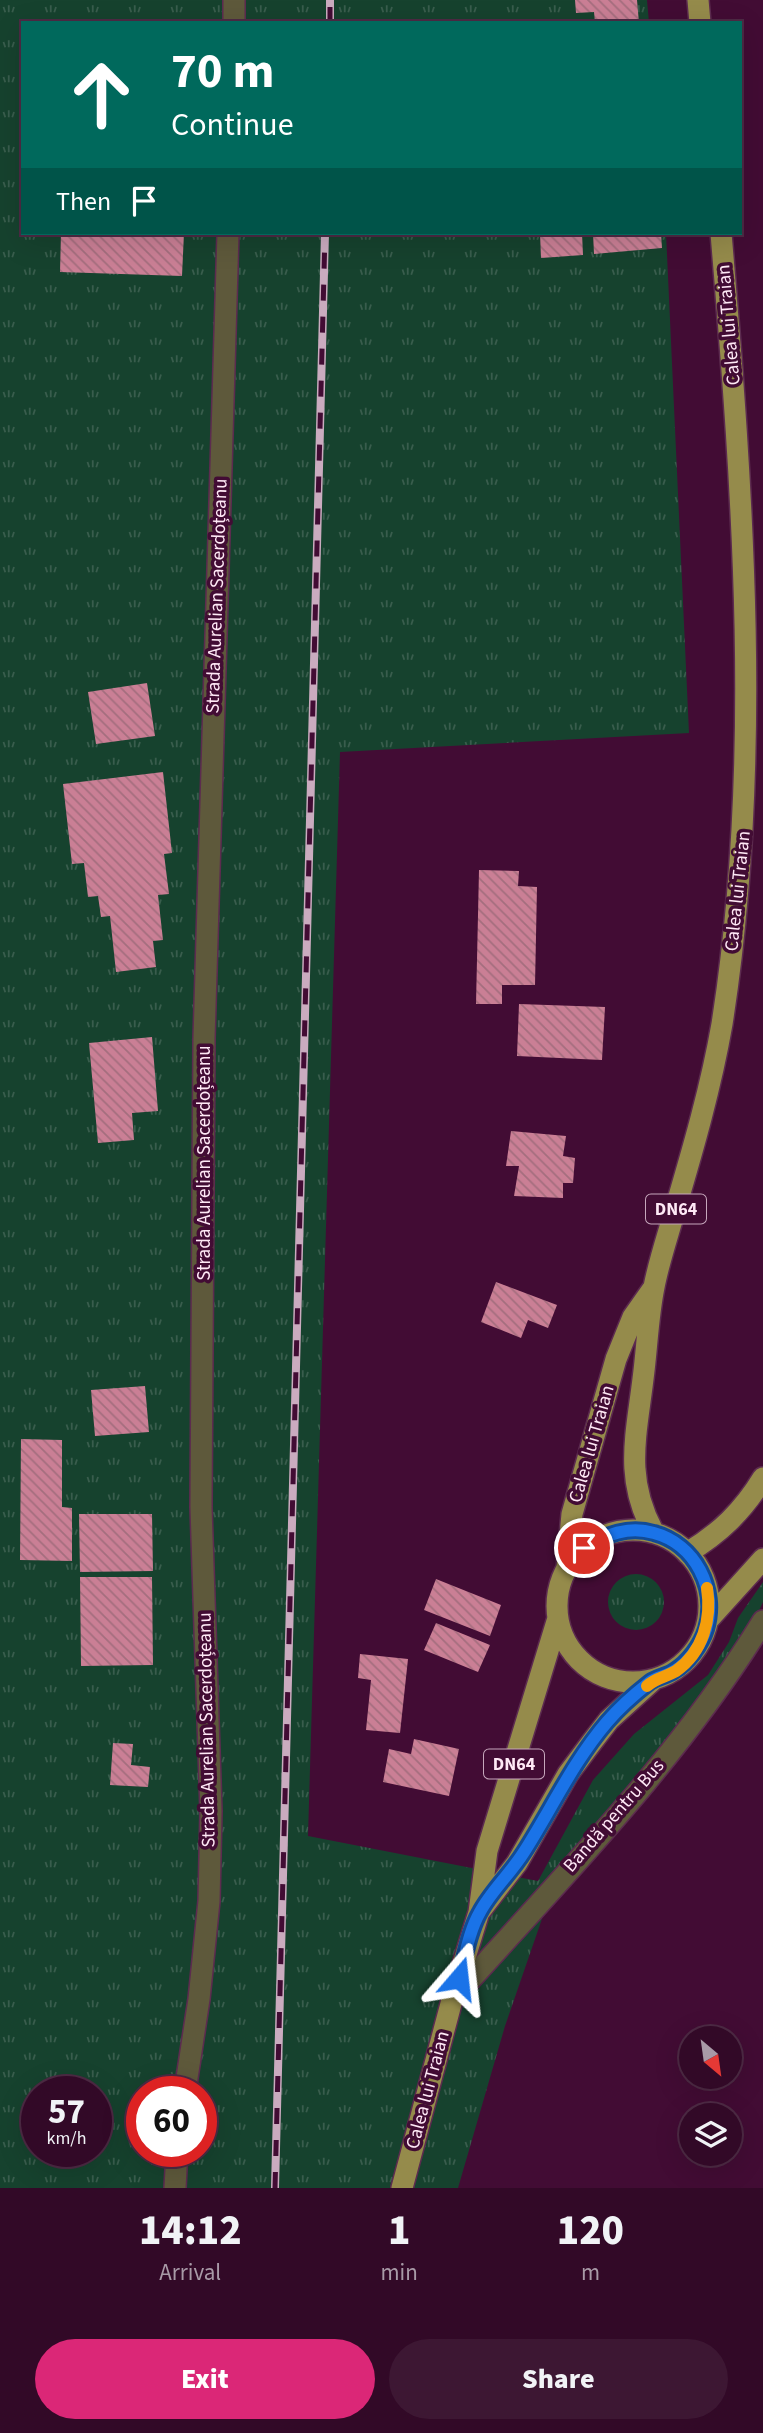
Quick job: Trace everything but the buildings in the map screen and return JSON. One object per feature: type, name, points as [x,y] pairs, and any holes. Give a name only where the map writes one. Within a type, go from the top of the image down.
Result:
[{"type":"main road","points":[[698,0],[700,21]]},
{"type":"main road","name":"Calea lui Traian","points":[[654,1533],[636,1493],[632,1457],[653,1288],[698,1130],[722,1024],[742,865],[756,706],[739,448],[720,235]]},
{"type":"main road","name":"Calea lui Traian","points":[[567,1568],[572,1514],[616,1359],[634,1317],[653,1288]]},
{"type":"main road","points":[[687,1553],[718,1534],[740,1512],[763,1478]]},
{"type":"main road","points":[[629,1530],[654,1533],[677,1543],[687,1553],[695,1560],[706,1582],[710,1607],[708,1620],[694,1653],[676,1671],[652,1681],[627,1683],[601,1676],[580,1662],[565,1642],[558,1618],[558,1592],[567,1568],[584,1548],[605,1535],[629,1530]]},
{"type":"main road","points":[[708,1620],[763,1559]]},
{"type":"main road","name":"Calea lui Traian","points":[[402,2188],[452,2000],[479,1912],[487,1851],[558,1618]]},
{"type":"main road","name":"Calea lui Traian","points":[[479,1912],[517,1863],[568,1774],[609,1720],[652,1681]]},
{"type":"street","points":[[234,0],[234,21]]},
{"type":"street","name":"Strada Aurelian Sacerdoțeanu","points":[[187,2076],[199,1999],[209,1901],[211,1811],[201,1507],[204,1039],[228,235]]},
{"type":"street","name":"Bandă pentru Bus","points":[[452,2000],[647,1779],[710,1700],[763,1621]]},
{"type":"street","points":[[174,2188],[176,2167]]},
{"type":"green space","points":[[0,0],[647,0],[649,21],[21,21],[21,235],[666,235],[689,733],[340,752],[308,1836],[538,1881],[593,1780],[634,1734],[708,1675],[729,1642],[738,1618],[763,1582],[763,1602],[756,1617],[707,1687],[554,1884],[505,2026],[458,2188],[0,2188]]},
{"type":"green space","points":[[631,1574],[641,1574],[656,1582],[662,1591],[662,1613],[656,1622],[641,1630],[631,1630],[613,1618],[608,1607],[608,1597],[620,1579]]},
{"type":"railway","points":[[330,0],[330,21]]},
{"type":"railway","points":[[275,2188],[325,235]]},
{"type":"slow traffic","points":[[647,1686],[652,1681],[676,1671],[694,1653],[706,1631],[710,1607],[707,1588]]},
{"type":"route","points":[[459,1978],[479,1912],[536,1835],[568,1774],[609,1720],[652,1681],[676,1671],[694,1653],[706,1631],[710,1607],[706,1582],[695,1560],[677,1543],[654,1533],[629,1530],[605,1535],[584,1548]]}]
